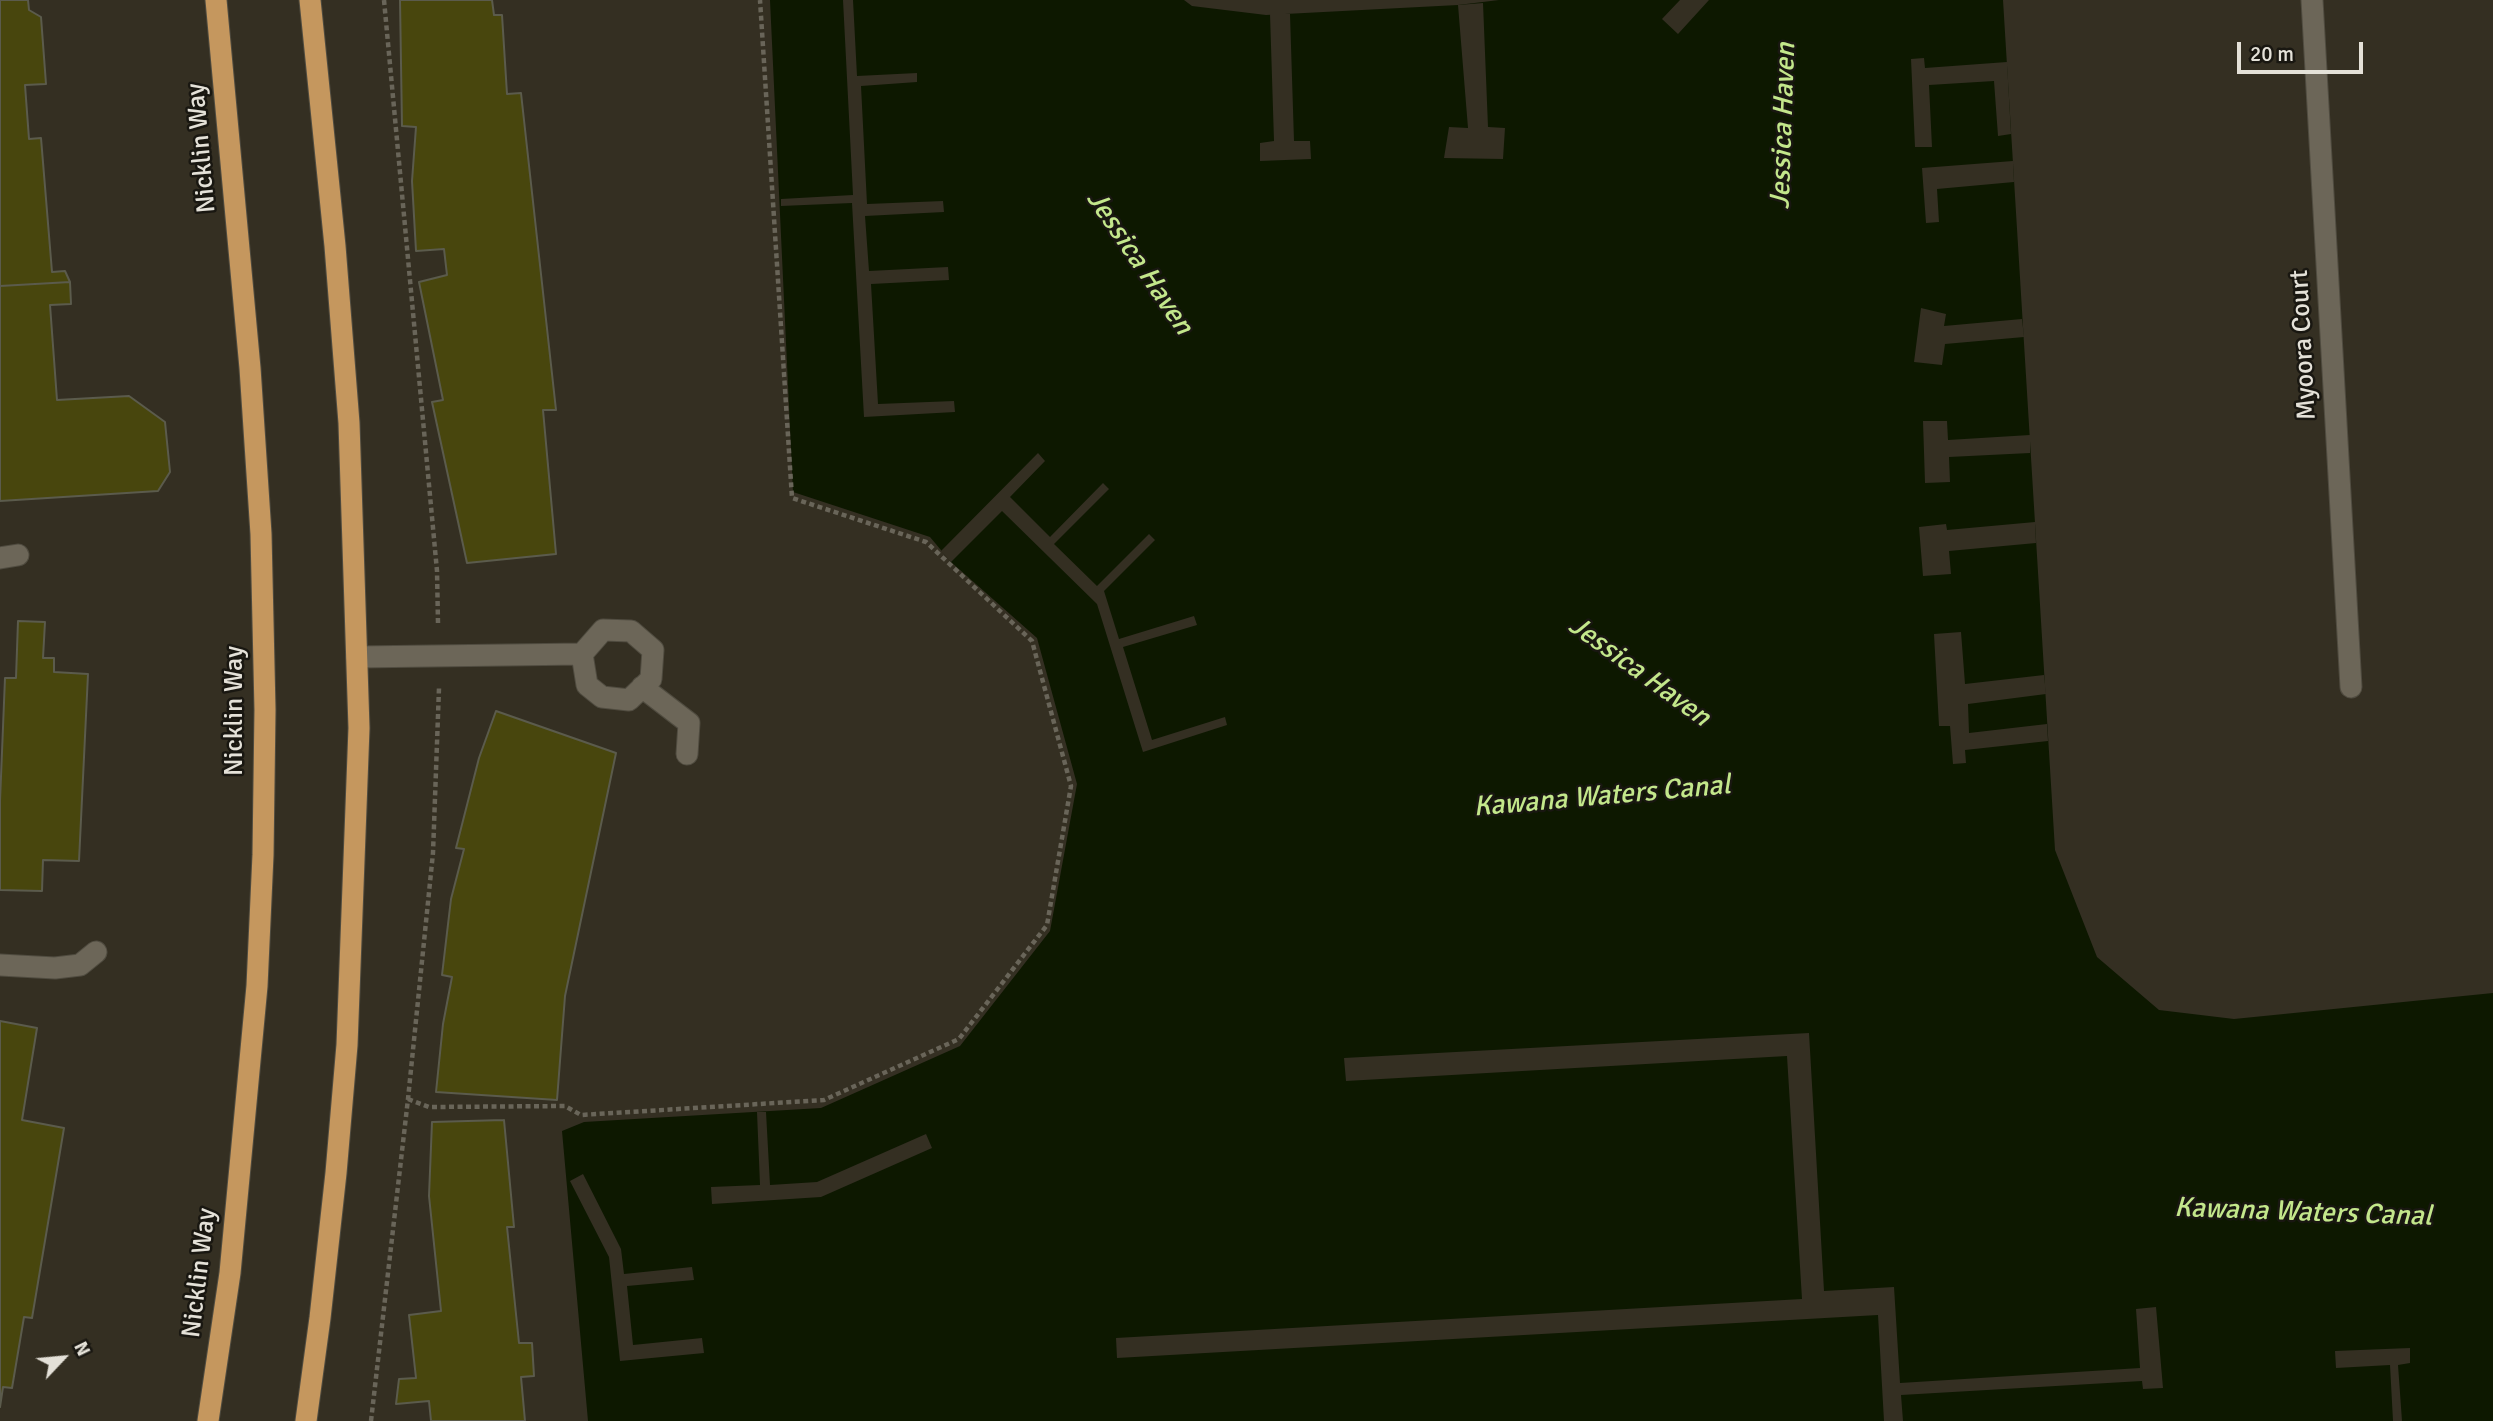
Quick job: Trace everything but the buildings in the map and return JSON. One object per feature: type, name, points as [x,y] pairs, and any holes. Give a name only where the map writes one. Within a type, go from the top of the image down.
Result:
[{"type":"highway","name":"Nicklin Way","points":[[208,1421],[230,1273],[256,998],[263,855],[265,710],[261,534],[250,368],[216,0]]},
{"type":"highway","points":[[306,1421],[337,1173],[347,1045],[359,728],[349,423],[335,246],[310,0]]},
{"type":"street","name":"Myoora Court","points":[[2312,0],[2351,687]]},
{"type":"street","points":[[356,657],[582,654],[603,629],[631,631],[653,650],[651,679],[629,700],[602,697],[587,685],[582,654]]},
{"type":"street","points":[[642,687],[689,723],[687,754]]},
{"type":"street","points":[[0,965],[55,968],[80,965],[96,952]]},
{"type":"path","points":[[371,1421],[433,853],[439,705],[437,571],[384,0]]},
{"type":"path","points":[[408,1099],[429,1107],[565,1106],[581,1115],[824,1100],[959,1039],[1047,925],[1072,786],[1032,641],[926,542],[792,498],[760,0]]},
{"type":"water","points":[[770,0],[1184,0],[1192,6],[1266,15],[1458,5],[1499,0],[2003,0],[2055,850],[2097,957],[2159,1010],[2234,1019],[2493,993],[2493,1421],[588,1421],[562,1131],[584,1122],[821,1108],[960,1046],[1050,931],[1077,784],[1037,638],[951,562],[930,537],[793,492]]},
{"type":"pier","points":[[843,0],[853,0],[857,76],[917,73],[917,82],[861,86],[867,204],[943,201],[944,212],[865,216],[869,271],[948,267],[949,280],[871,284],[878,404],[954,401],[955,412],[864,417],[852,203],[781,206],[781,199],[853,195]]},
{"type":"pier","points":[[1680,0],[1709,0],[1678,34],[1662,19]]},
{"type":"pier","points":[[1483,3],[1488,127],[1505,128],[1503,159],[1444,158],[1449,127],[1468,128],[1458,5]]},
{"type":"pier","points":[[1270,14],[1290,14],[1294,141],[1310,141],[1311,159],[1260,161],[1260,143],[1274,141]]},
{"type":"pier","points":[[1924,58],[1925,68],[2007,62],[2011,134],[1998,136],[1994,81],[1929,85],[1932,147],[1915,147],[1911,59]]},
{"type":"pier","points":[[2013,161],[2014,182],[1937,189],[1939,222],[1926,223],[1922,168]]},
{"type":"pier","points":[[1921,308],[1946,314],[1944,326],[2022,319],[2024,337],[1945,344],[1942,365],[1914,362]]},
{"type":"pier","points":[[1923,421],[1947,421],[1948,440],[2030,435],[2030,453],[1949,457],[1950,482],[1925,483]]},
{"type":"pier","points":[[1038,453],[1045,461],[1010,497],[1050,537],[1103,483],[1109,489],[1054,544],[1097,586],[1149,534],[1155,540],[1104,591],[1119,639],[1194,616],[1197,625],[1123,647],[1152,740],[1225,717],[1227,725],[1143,752],[1097,604],[1002,511],[951,562],[941,551]]},
{"type":"pier","points":[[2035,522],[2036,543],[1949,551],[1951,574],[1923,576],[1919,527],[1946,524],[1947,530]]},
{"type":"pier","points":[[1961,632],[1965,684],[2044,675],[2046,694],[1968,704],[1969,733],[2047,724],[2048,741],[1965,750],[1966,763],[1953,764],[1950,726],[1939,726],[1934,634]]},
{"type":"pier","points":[[1809,1033],[1824,1291],[1894,1287],[1900,1383],[2140,1368],[2136,1309],[2156,1307],[2163,1388],[2143,1389],[2142,1381],[1901,1395],[1903,1421],[1884,1421],[1878,1315],[1117,1358],[1116,1338],[1802,1299],[1787,1056],[1346,1081],[1344,1058]]},
{"type":"pier","points":[[757,1112],[766,1112],[770,1185],[817,1182],[926,1134],[932,1148],[821,1197],[712,1204],[711,1187],[760,1185]]},
{"type":"pier","points":[[583,1174],[621,1249],[624,1274],[692,1267],[694,1280],[627,1286],[633,1345],[702,1338],[704,1353],[620,1361],[609,1257],[570,1181]]},
{"type":"pier","points":[[2410,1348],[2410,1363],[2398,1365],[2402,1421],[2393,1421],[2390,1365],[2336,1368],[2335,1351]]},
{"type":"water label","name":"Jessica Haven","points":[[1784,126]]},
{"type":"water label","name":"Jessica Haven","points":[[1139,263]]},
{"type":"water label","name":"Jessica Haven","points":[[1639,672]]},
{"type":"water label","name":"Kawana Waters Canal","points":[[1602,797]]},
{"type":"water label","name":"Kawana Waters Canal","points":[[2303,1213]]}]
